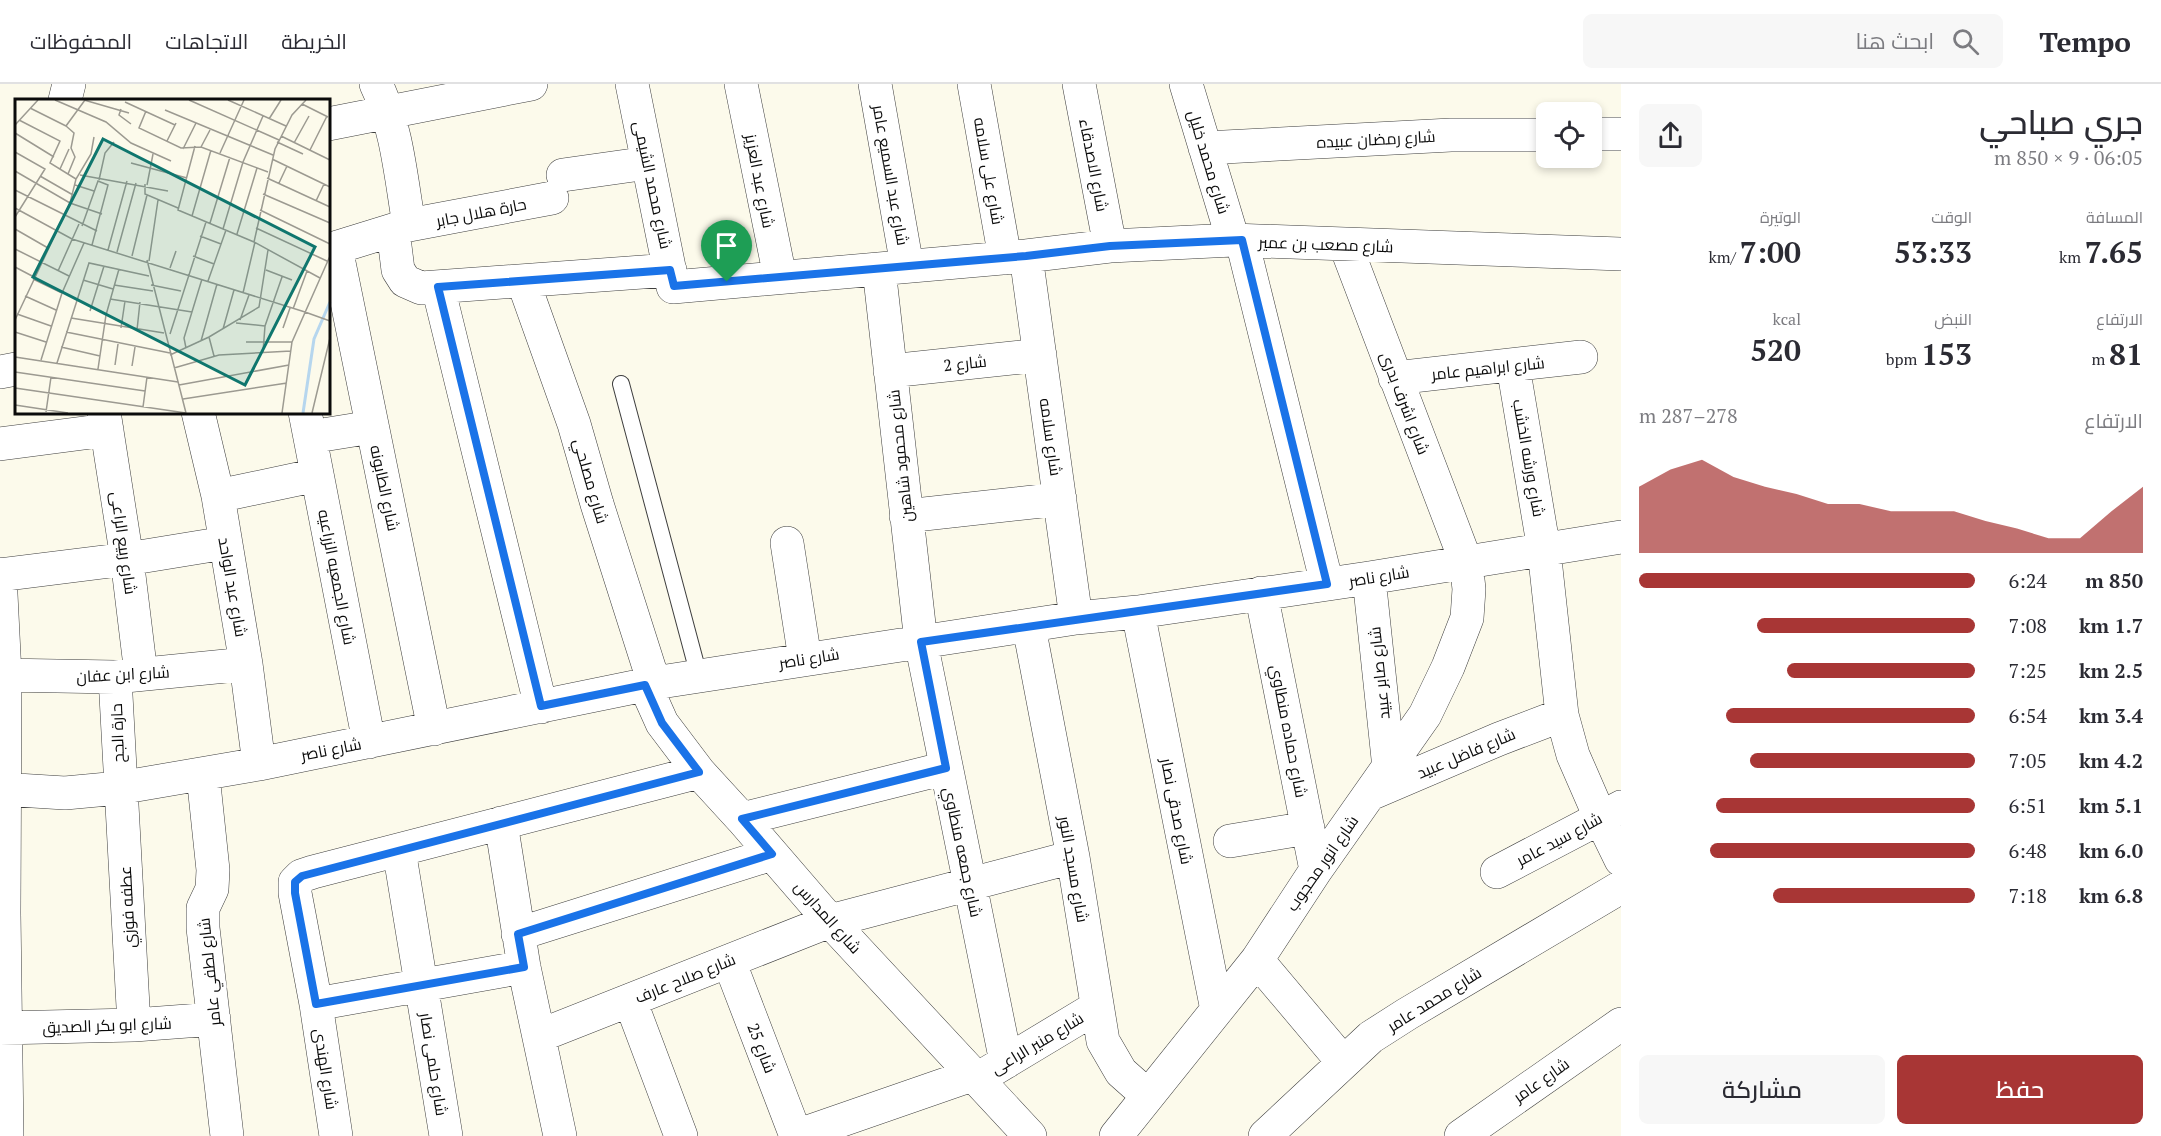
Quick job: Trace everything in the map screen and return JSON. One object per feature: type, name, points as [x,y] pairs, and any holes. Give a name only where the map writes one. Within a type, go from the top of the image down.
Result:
[{"type":"street","points":[[65,99],[69,84]]},
{"type":"street","points":[[330,123],[381,98],[531,84]]},
{"type":"street","name":"شارع محمد الشيمى","points":[[632,84],[672,278]]},
{"type":"street","name":"شارع عبد العزيز","points":[[741,84],[780,277]]},
{"type":"street","name":"شارع عبد السميع عامر","points":[[875,84],[893,268]]},
{"type":"street","name":"شارع على سلامه","points":[[974,84],[1016,257]]},
{"type":"street","name":"شارع الاصدقاء","points":[[1079,84],[1110,246]]},
{"type":"street","name":"شارع محمد خليل","points":[[1185,84],[1237,240],[1327,584]]},
{"type":"street","name":"شارع مصعب بن عمير","points":[[381,98],[396,146],[401,227],[398,270],[405,280],[421,288],[522,281],[780,277],[1016,257],[1110,246],[1237,240],[1621,254]]},
{"type":"street","points":[[1602,134],[1621,134]]},
{"type":"street","name":"شارع رمضان عبيده","points":[[1205,148],[1451,135],[1536,135]]},
{"type":"street","name":"حارة هلال جابر","points":[[332,249],[401,227],[648,163]]},
{"type":"street","name":"شارع اشرف بدرى","points":[[1345,244],[1466,562]]},
{"type":"street","name":"شارع الطابونه","points":[[332,249],[372,427],[434,729]]},
{"type":"street","name":"شارع سلامه","points":[[1016,257],[1040,355],[1076,618]]},
{"type":"street","name":"شارع محمود شاهين","points":[[893,268],[890,372],[921,642]]},
{"type":"street","name":"شارع مصلحي","points":[[522,281],[574,424],[649,684]]},
{"type":"street","points":[[438,287],[541,706]]},
{"type":"street","name":"شارع 2","points":[[890,372],[1040,355]]},
{"type":"street","name":"شارع ابراهيم عامر","points":[[1395,378],[1581,357]]},
{"type":"street","name":"شارع ورشه الخشب","points":[[1513,366],[1544,550]]},
{"type":"street","points":[[0,372],[15,369]]},
{"type":"street","name":"شارع عبد الواحد","points":[[198,414],[218,496],[246,664],[259,764]]},
{"type":"street","points":[[0,444],[106,421]]},
{"type":"street","name":"شارع ربيع الراعى","points":[[106,421],[127,559],[128,676]]},
{"type":"street","points":[[308,425],[372,427]]},
{"type":"street","name":"شارع الجمعيه الزراعيه","points":[[308,425],[369,742]]},
{"type":"street","points":[[218,496],[317,475]]},
{"type":"street","points":[[906,516],[1060,499]]},
{"type":"street","name":"شارع ناصر","points":[[2,789],[65,793],[119,788],[259,764],[649,684],[1076,618],[1138,612],[1369,578],[1621,537]]},
{"type":"street","points":[[7,1136],[3,1028],[0,575],[127,559],[225,543]]},
{"type":"street","points":[[787,543],[805,659]]},
{"type":"street","points":[[1544,550],[1562,715],[1573,755],[1610,812],[1621,860]]},
{"type":"street","name":"شارع انور محجوب","points":[[1116,1136],[1257,960],[1316,870],[1425,715],[1448,667],[1467,618],[1469,589],[1466,562]]},
{"type":"street","name":"شارع صابر عبيد","points":[[1369,578],[1389,768]]},
{"type":"street","name":"شارع حماده منطاوي","points":[[1261,593],[1316,870]]},
{"type":"street","name":"شارع صدقى نصار","points":[[1138,612],[1217,1010]]},
{"type":"street","name":"شارع مسجد النور","points":[[1029,627],[1073,857],[1103,1041],[1121,1072],[1148,1096]]},
{"type":"street","name":"شارع جمعه منطاوي","points":[[921,642],[1006,1062]]},
{"type":"street","name":"شارع ابن عفان","points":[[2,675],[128,676],[246,664]]},
{"type":"street","name":"حارة الجح","points":[[119,788],[128,676]]},
{"type":"street","name":"شارع المدارس","points":[[649,684],[662,723],[699,772],[830,921],[1030,1136]]},
{"type":"street","name":"شارع فاضل عبيد","points":[[1370,794],[1562,715]]},
{"type":"street","points":[[742,819],[946,768]]},
{"type":"street","points":[[399,850],[699,772]]},
{"type":"street","name":"شارع لطفي عامر","points":[[202,775],[213,870],[212,889],[203,908],[203,928],[227,1136]]},
{"type":"street","name":"عطفه فوزي","points":[[119,788],[134,1025]]},
{"type":"street","name":"شارع سيد عامر","points":[[1497,872],[1610,812]]},
{"type":"street","points":[[501,823],[524,967],[560,1136]]},
{"type":"street","points":[[1230,841],[1308,828]]},
{"type":"street","name":"شارع الهندى","points":[[336,1136],[295,882],[302,876],[313,872],[399,850]]},
{"type":"street","name":"شارع حلمى نصار","points":[[399,850],[446,1136]]},
{"type":"street","points":[[518,934],[772,854]]},
{"type":"street","name":"شارع صلاح عارف","points":[[539,1036],[830,921],[1073,857]]},
{"type":"street","name":"شارع محمد عامر","points":[[1266,1136],[1371,1037],[1621,887]]},
{"type":"street","points":[[1257,960],[1343,1062]]},
{"type":"street","name":"شارع 25","points":[[729,961],[796,1136]]},
{"type":"street","points":[[316,1004],[524,967]]},
{"type":"street","points":[[630,1000],[681,1136]]},
{"type":"street","name":"شارع منير الراعى","points":[[796,1136],[975,1077],[1006,1062],[1097,1007]]},
{"type":"street","name":"شارع ابو بكر الصديق","points":[[3,1028],[134,1025],[214,1019]]},
{"type":"street","name":"شارع عامر","points":[[1461,1136],[1621,1024]]},
{"type":"lane","points":[[621,384],[699,676]]},
{"type":"route","points":[[1242,240],[1327,584],[1138,612],[1076,618],[921,642],[946,768],[742,819],[772,854],[518,934],[524,967],[316,1004],[295,893],[295,882],[302,876],[699,772],[662,723],[645,685],[541,706],[438,287],[670,270],[674,286],[727,282],[1026,256],[1110,246],[1242,240]]}]
